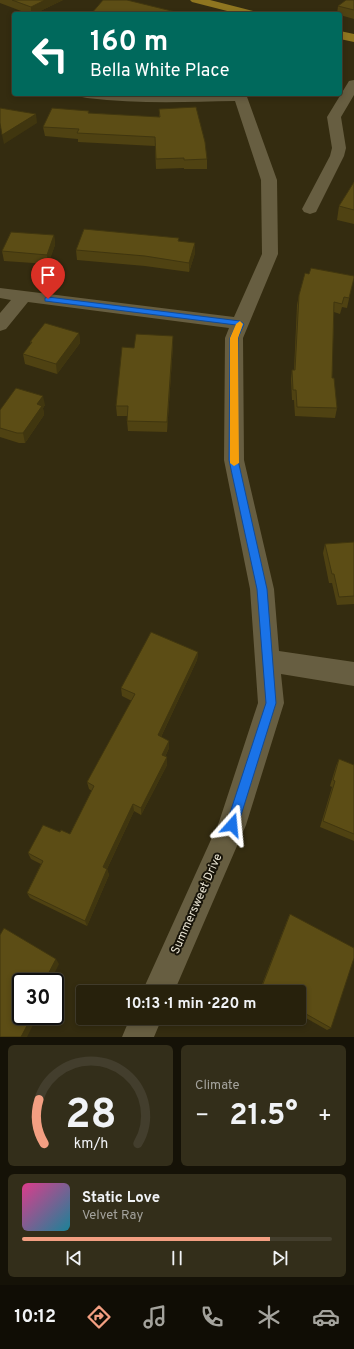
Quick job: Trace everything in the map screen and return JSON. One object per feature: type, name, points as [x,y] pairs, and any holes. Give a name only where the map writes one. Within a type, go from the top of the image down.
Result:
[{"type":"main road","points":[[196,0],[245,12]]},
{"type":"main road","points":[[342,35],[354,38]]},
{"type":"street","points":[[310,209],[337,156],[339,148],[334,117],[354,84]]},
{"type":"street","points":[[102,96],[157,99],[218,96]]},
{"type":"street","name":"Summersweet Drive","points":[[161,985],[232,825],[271,703],[262,589],[234,460],[234,338],[270,254],[269,180],[239,96]]},
{"type":"street","points":[[0,293],[240,324]]},
{"type":"street","points":[[0,325],[24,297]]},
{"type":"street","points":[[268,662],[354,674]]},
{"type":"street","points":[[138,1037],[143,1025]]},
{"type":"building","points":[[12,0],[45,0],[31,7]]},
{"type":"building","points":[[103,0],[127,0],[176,12],[93,12]]},
{"type":"building","points":[[346,0],[354,0],[354,10],[338,6]]},
{"type":"building","points":[[196,107],[205,142],[207,159],[156,159],[155,137],[77,133],[79,129],[43,127],[52,108],[89,111],[88,113],[160,117],[159,109]]},
{"type":"building","points":[[0,108],[36,114],[2,135]]},
{"type":"building","points":[[354,182],[354,210],[339,206]]},
{"type":"building","points":[[84,229],[179,238],[178,241],[195,243],[189,263],[145,256],[76,250]]},
{"type":"building","points":[[11,232],[54,235],[47,255],[2,251]]},
{"type":"building","points":[[311,268],[354,276],[349,298],[344,297],[342,304],[334,302],[332,378],[334,378],[337,408],[297,407],[296,390],[293,390],[292,370],[295,370],[299,295],[305,273],[309,274]]},
{"type":"building","points":[[45,323],[79,333],[56,364],[23,354],[32,342],[30,342]]},
{"type":"building","points":[[136,334],[173,336],[167,422],[127,421],[128,406],[116,406],[122,347],[134,348]]},
{"type":"building","points":[[16,388],[43,396],[37,404],[42,406],[23,433],[17,433],[0,428],[0,410]]},
{"type":"building","points":[[354,542],[354,596],[339,597],[325,544]]},
{"type":"building","points":[[151,632],[198,652],[158,735],[169,741],[162,755],[167,757],[141,808],[133,804],[103,867],[107,869],[85,921],[27,893],[43,861],[28,853],[43,825],[60,832],[61,830],[70,834],[94,786],[87,782],[135,694],[121,688]]},
{"type":"building","points":[[339,759],[354,765],[354,834],[323,821],[335,781],[333,780]]},
{"type":"building","points":[[290,914],[354,948],[354,958],[331,1028],[306,1014],[306,985],[263,985]]},
{"type":"building","points":[[4,928],[56,959],[49,973],[12,973],[12,1025],[27,1025],[21,1037],[0,1037],[0,935]]},
{"type":"slow traffic","points":[[234,463],[234,338],[240,324]]},
{"type":"route","points":[[48,299],[240,324],[234,338],[234,460],[262,589],[271,703],[232,825]]}]
